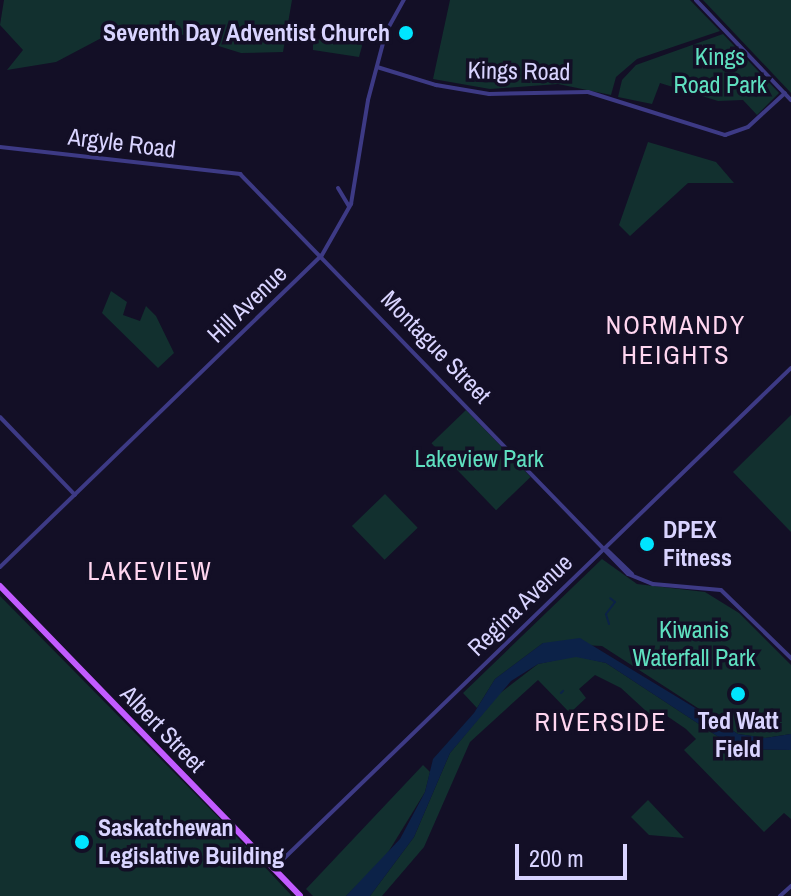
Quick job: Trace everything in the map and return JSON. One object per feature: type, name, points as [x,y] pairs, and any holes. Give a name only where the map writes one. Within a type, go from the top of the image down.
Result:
[{"type":"main road","name":"Albert Street","points":[[0,586],[300,896]]},
{"type":"street","name":"Hill Avenue","points":[[0,567],[322,255],[350,209],[386,32],[404,0]]},
{"type":"street","points":[[696,0],[791,100]]},
{"type":"street","name":"Kings Road","points":[[377,67],[436,85],[489,94],[588,92],[725,135],[748,127],[785,93]]},
{"type":"street","name":"Argyle Road","points":[[0,147],[240,174]]},
{"type":"street","name":"Montague Street","points":[[240,174],[633,575],[653,584],[691,584],[729,596],[791,658]]},
{"type":"street","points":[[338,188],[350,209]]},
{"type":"street","name":"Regina Avenue","points":[[276,871],[791,368]]},
{"type":"street","points":[[0,417],[75,495]]},
{"type":"street","points":[[780,896],[791,886]]},
{"type":"green space","points":[[4,0],[292,0],[283,52],[241,53],[180,34],[140,30],[109,34],[56,62],[7,70],[23,50],[0,25]]},
{"type":"green space","points":[[450,0],[690,0],[720,31],[637,59],[616,77],[611,95],[558,84],[490,89],[433,79]]},
{"type":"green space","points":[[703,0],[791,0],[791,93]]},
{"type":"green space","name":"Kings Road Park","points":[[723,34],[779,93],[757,115],[743,100],[718,101],[660,83],[652,104],[618,97],[622,80],[636,65]]},
{"type":"green space","points":[[313,39],[361,43],[362,46],[359,57],[313,50]]},
{"type":"green space","points":[[648,142],[716,162],[734,183],[688,183],[630,236],[619,225]]},
{"type":"green space","points":[[111,291],[127,302],[123,315],[140,321],[146,306],[156,316],[174,353],[158,368],[102,313]]},
{"type":"green space","name":"Lakeview Park","points":[[466,410],[531,477],[496,510],[431,443]]},
{"type":"green space","points":[[791,415],[791,532],[733,472]]},
{"type":"green space","points":[[385,494],[418,528],[385,560],[352,526]]},
{"type":"green space","name":"Kiwanis Waterfall Park","points":[[602,559],[637,584],[705,592],[739,613],[791,665],[791,734],[765,738],[738,734],[602,646],[543,643],[495,679],[477,708],[463,693]]},
{"type":"green space","points":[[0,596],[218,817],[292,896],[0,896]]},
{"type":"green space","points":[[576,656],[606,663],[737,749],[791,750],[791,819],[784,813],[764,832],[684,750],[696,739],[667,716],[659,723],[621,688],[595,675],[579,689],[586,698],[570,713],[538,680],[470,742],[424,847],[382,896],[370,896],[414,837],[450,753],[499,694],[538,664]]},
{"type":"green space","points":[[423,765],[430,772],[425,792],[384,859],[346,896],[313,896],[306,889]]},
{"type":"green space","points":[[648,800],[684,838],[649,835],[631,817]]},
{"type":"water","points":[[580,638],[738,734],[765,738],[791,734],[791,750],[737,749],[606,663],[576,657],[538,664],[511,681],[450,753],[414,837],[370,896],[346,896],[400,839],[425,792],[433,759],[474,713],[495,679],[543,643]]},
{"type":"waterway","points":[[609,624],[606,614],[615,602],[610,598]]},
{"type":"place","name":"Seventh Day Adventist Church","points":[[406,33]]},
{"type":"place","name":"DPEX Fitness","points":[[647,544]]},
{"type":"place","name":"Ted Watt Field","points":[[738,694]]},
{"type":"place","name":"Saskatchewan Legislative Building","points":[[82,842]]},
{"type":"district","name":"NORMANDY HEIGHTS","points":[[676,340]]},
{"type":"district","name":"LAKEVIEW","points":[[150,571]]},
{"type":"district","name":"RIVERSIDE","points":[[601,722]]}]
